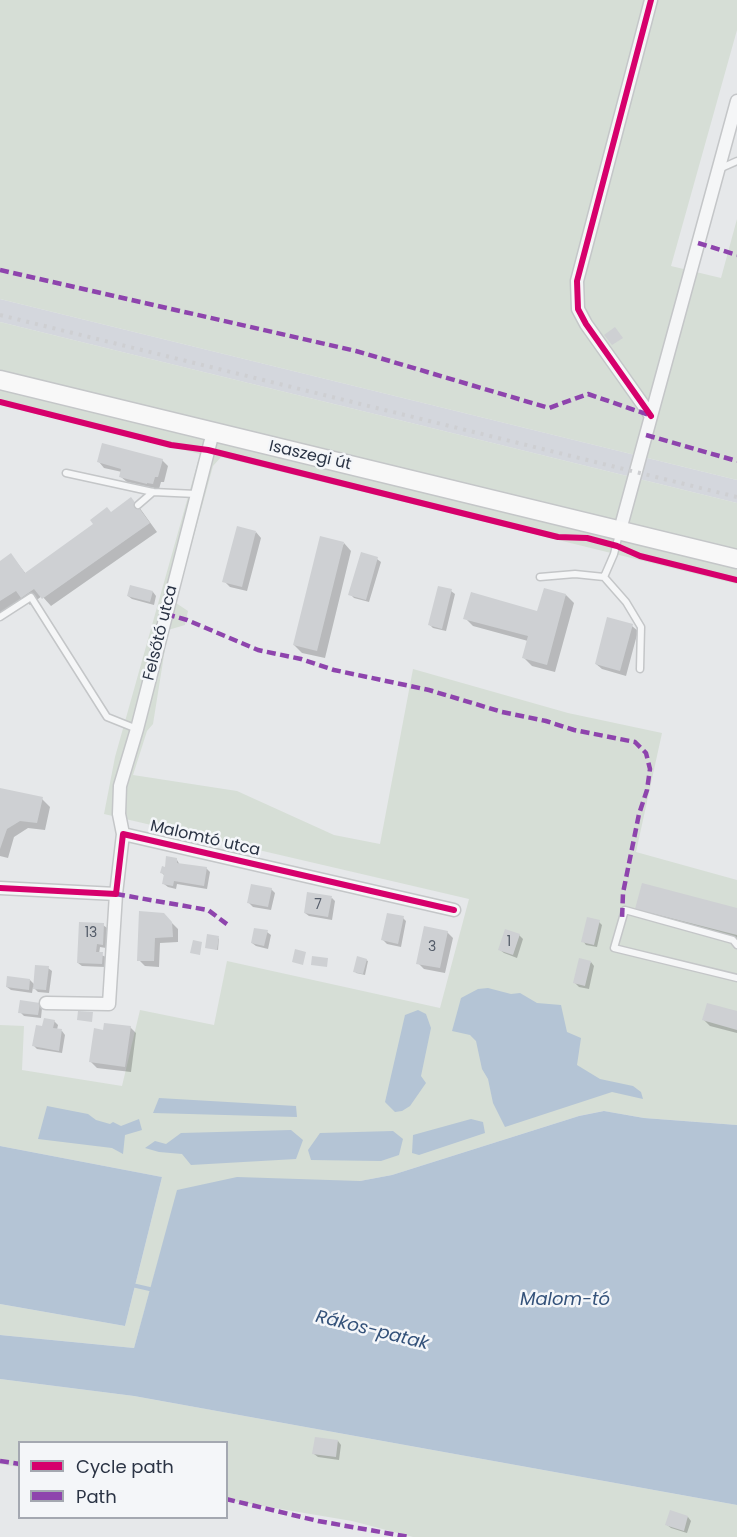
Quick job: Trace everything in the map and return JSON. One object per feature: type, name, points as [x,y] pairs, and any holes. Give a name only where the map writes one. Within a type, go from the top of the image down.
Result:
[{"type":"main road","name":"Isaszegi út","points":[[0,380],[737,559]]},
{"type":"street","points":[[651,0],[577,281],[578,309],[586,324],[651,416]]},
{"type":"street","points":[[620,530],[737,101]]},
{"type":"street","name":"Felsőtó utca","points":[[123,834],[119,814],[120,786],[137,729],[213,432]]},
{"type":"street","points":[[46,1003],[109,1004],[116,894],[123,834]]},
{"type":"street","name":"Malomtó utca","points":[[123,834],[454,910]]},
{"type":"street","points":[[0,888],[116,894]]},
{"type":"lane","points":[[718,170],[737,161]]},
{"type":"lane","points":[[66,473],[153,492],[196,494]]},
{"type":"lane","points":[[138,505],[153,492]]},
{"type":"lane","points":[[604,577],[614,554],[620,530]]},
{"type":"lane","points":[[540,577],[576,574],[604,577],[626,602],[641,627],[640,669]]},
{"type":"lane","points":[[0,617],[31,597],[108,717],[137,729]]},
{"type":"lane","points":[[737,945],[733,940],[625,910],[614,948],[737,978]]},
{"type":"shaded area","points":[[0,0],[737,0],[737,30],[671,266],[721,278],[737,219],[737,480],[0,299]]},
{"type":"shaded area","points":[[0,299],[737,480],[737,503],[0,322]]},
{"type":"shaded area","points":[[0,322],[737,503],[737,584],[221,457],[213,466],[177,598],[176,603],[188,611],[185,625],[168,630],[153,724],[147,731],[133,775],[237,791],[334,835],[380,844],[413,669],[568,713],[662,733],[636,852],[737,880],[737,1125],[644,1118],[604,1111],[579,1116],[392,1175],[360,1181],[178,1190],[134,1348],[0,1335],[0,1304],[125,1326],[162,1177],[0,1146],[0,1025],[24,1026],[22,1070],[122,1086],[140,1010],[214,1025],[227,961],[440,1008],[469,899],[104,814],[115,757],[200,454],[0,405]]},
{"type":"shaded area","points":[[0,1379],[134,1396],[737,1505],[737,1537],[413,1537],[352,1521],[228,1500],[228,1441],[18,1441],[18,1467],[0,1464]]},
{"type":"water","points":[[488,988],[511,994],[520,993],[537,1003],[561,1005],[567,1032],[581,1038],[577,1065],[600,1079],[633,1086],[641,1092],[643,1099],[612,1092],[505,1127],[493,1103],[476,1041],[470,1035],[452,1031],[461,998],[478,989]]},
{"type":"water","points":[[418,1010],[426,1014],[431,1028],[421,1076],[426,1083],[410,1106],[395,1112],[385,1102],[405,1015]]},
{"type":"water","points":[[159,1098],[296,1106],[297,1117],[153,1113]]},
{"type":"water","points":[[47,1106],[88,1114],[96,1120],[110,1124],[113,1122],[121,1126],[139,1119],[142,1130],[125,1135],[123,1154],[112,1148],[38,1139]]},
{"type":"water","name":"Malom-tó","points":[[604,1111],[644,1118],[737,1125],[737,1505],[134,1396],[0,1379],[0,1335],[134,1348],[177,1190],[237,1177],[360,1181],[392,1175],[579,1116]]},
{"type":"water","points":[[471,1119],[483,1122],[485,1133],[419,1155],[412,1153],[413,1135]]},
{"type":"water","points":[[291,1130],[303,1140],[296,1159],[191,1165],[182,1154],[145,1148],[155,1141],[166,1144],[181,1133]]},
{"type":"water","points":[[393,1131],[403,1139],[399,1155],[381,1161],[311,1160],[308,1150],[320,1133]]},
{"type":"water","points":[[0,1146],[162,1177],[125,1326],[0,1304]]},
{"type":"building","points":[[615,327],[623,338],[612,345],[604,335]]},
{"type":"building","points":[[102,443],[163,459],[158,477],[155,477],[153,484],[147,484],[119,477],[121,469],[97,462]]},
{"type":"building","points":[[131,497],[150,523],[42,599],[34,589],[21,598],[16,591],[0,601],[0,561],[11,553],[25,573],[93,524],[90,520],[107,507],[111,512]]},
{"type":"building","points":[[237,526],[256,531],[242,587],[222,582]]},
{"type":"building","points":[[320,536],[344,542],[317,651],[293,645]]},
{"type":"building","points":[[361,552],[378,557],[366,600],[348,595]]},
{"type":"building","points":[[130,585],[153,591],[150,602],[127,596]]},
{"type":"building","points":[[438,586],[452,589],[442,629],[428,625]]},
{"type":"building","points":[[544,588],[566,594],[547,665],[522,658],[528,636],[463,619],[471,592],[537,611]]},
{"type":"building","points":[[607,617],[633,624],[620,671],[595,664]]},
{"type":"building","points":[[0,788],[43,797],[37,823],[20,821],[7,829],[0,849]]},
{"type":"building","points":[[166,856],[177,858],[177,863],[207,867],[204,886],[174,881],[173,886],[162,884],[164,874],[160,873],[162,866],[165,867]]},
{"type":"building","points":[[642,883],[737,908],[737,935],[635,909]]},
{"type":"building","points":[[251,884],[272,888],[268,907],[247,903]]},
{"type":"building","points":[[307,892],[332,896],[328,917],[304,913]]},
{"type":"building","points":[[139,911],[164,913],[172,922],[173,937],[155,938],[154,961],[137,961]]},
{"type":"building","points":[[387,913],[404,916],[398,944],[381,940]]},
{"type":"building","points":[[587,917],[600,920],[594,945],[581,942]]},
{"type":"building","points":[[79,922],[104,923],[103,945],[97,944],[96,952],[103,952],[102,964],[77,963]]},
{"type":"building","points":[[424,926],[448,931],[440,968],[416,964]]},
{"type":"building","points":[[254,928],[268,930],[264,946],[251,943]]},
{"type":"building","points":[[505,929],[520,934],[513,955],[498,950]]},
{"type":"building","points":[[207,934],[219,936],[217,950],[205,948]]},
{"type":"building","points":[[193,940],[202,942],[200,955],[190,953]]},
{"type":"building","points":[[295,949],[306,952],[303,965],[292,962]]},
{"type":"building","points":[[312,956],[328,958],[327,967],[311,965]]},
{"type":"building","points":[[357,956],[367,959],[363,974],[353,972]]},
{"type":"building","points":[[579,958],[591,961],[585,986],[573,983]]},
{"type":"building","points":[[35,965],[49,966],[46,990],[33,989]]},
{"type":"building","points":[[7,976],[30,979],[29,990],[6,987]]},
{"type":"building","points":[[20,1000],[40,1003],[38,1015],[18,1013]]},
{"type":"building","points":[[707,1003],[737,1011],[737,1030],[702,1020]]},
{"type":"building","points":[[78,1011],[93,1012],[92,1022],[77,1020]]},
{"type":"building","points":[[44,1018],[55,1020],[53,1028],[62,1029],[59,1051],[32,1046],[36,1025],[42,1026]]},
{"type":"building","points":[[104,1023],[131,1026],[125,1067],[89,1062],[94,1028],[103,1030]]},
{"type":"building","points":[[315,1437],[338,1440],[336,1457],[312,1454]]},
{"type":"building","points":[[670,1510],[688,1516],[684,1531],[665,1525]]},
{"type":"waterway","name":"Rákos-patak","points":[[132,1285],[154,1290]]},
{"type":"railway","points":[[0,315],[737,497]]},
{"type":"marked path","points":[[698,243],[737,255]]},
{"type":"marked path","points":[[0,270],[356,351],[549,408],[588,394],[649,415]]},
{"type":"marked path","points":[[646,435],[737,461]]},
{"type":"marked path","points":[[166,614],[187,620],[258,650],[301,659],[334,670],[429,690],[574,730],[635,742],[646,753],[650,769],[623,893],[622,920]]},
{"type":"marked path","points":[[116,894],[208,910],[228,925]]},
{"type":"marked path","points":[[0,1461],[18,1464]]},
{"type":"marked path","points":[[228,1499],[318,1521],[409,1537]]},
{"type":"cycle path","points":[[651,0],[577,281],[578,309],[586,324],[651,416]]},
{"type":"cycle path","points":[[0,402],[171,445],[208,450],[558,537],[587,538],[617,546],[640,556],[737,580]]},
{"type":"cycle path","points":[[0,888],[116,894],[123,834],[454,910]]}]
